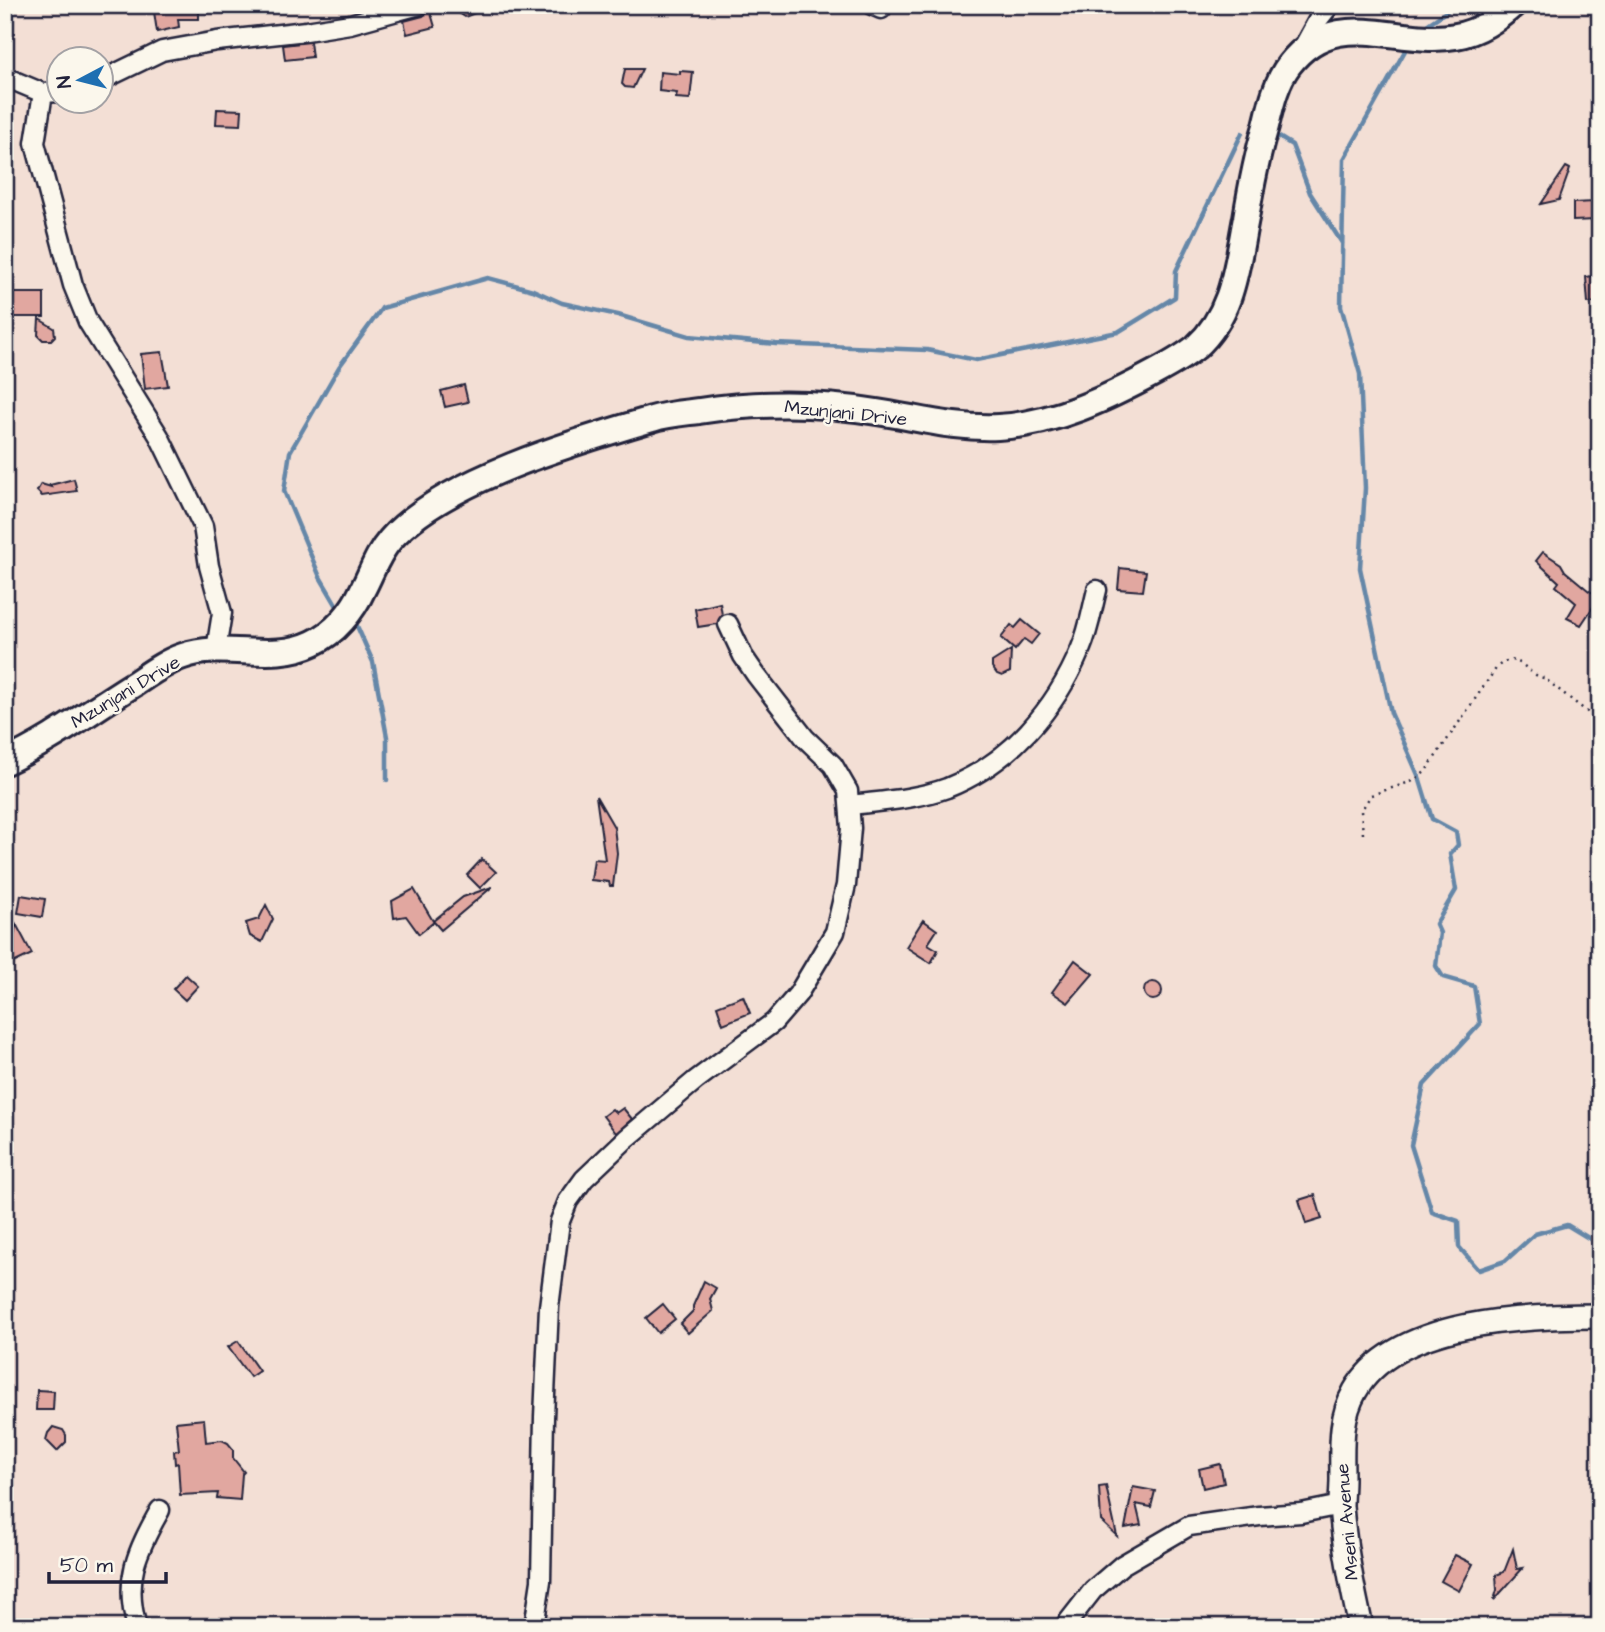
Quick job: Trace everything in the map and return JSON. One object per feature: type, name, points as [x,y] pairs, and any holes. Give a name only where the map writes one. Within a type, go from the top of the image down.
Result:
[{"type":"main road","name":"Mzunjani Drive","points":[[5,762],[168,663],[197,652],[216,650],[271,653],[312,644],[334,630],[347,614],[362,593],[376,558],[391,539],[412,519],[445,497],[516,464],[658,417],[710,409],[798,402],[875,411],[958,426],[1000,427],[1045,420],[1102,400],[1161,369],[1197,346],[1217,321],[1236,276],[1252,184],[1277,86],[1287,67],[1299,54],[1322,36],[1347,31],[1430,39],[1462,35],[1485,27],[1513,5]]},
{"type":"street","points":[[116,73],[162,51],[218,41],[306,32],[350,24],[419,5]]},
{"type":"street","points":[[1299,54],[1318,20],[1330,5]]},
{"type":"street","points":[[5,77],[46,90]]},
{"type":"street","points":[[46,108],[35,143],[73,285],[88,322],[159,436],[204,526],[209,566],[222,613],[216,650]]},
{"type":"street","points":[[851,805],[946,789],[975,774],[1018,743],[1043,715],[1068,676],[1083,645],[1097,590]]},
{"type":"street","points":[[534,1627],[541,1581],[549,1307],[560,1221],[568,1201],[584,1179],[626,1139],[696,1080],[774,1023],[797,994],[835,932],[846,885],[851,805],[848,791],[841,777],[780,706],[743,656],[728,624]]},
{"type":"street","name":"Mseni Avenue","points":[[1361,1627],[1352,1588],[1341,1505],[1340,1447],[1345,1414],[1362,1380],[1398,1351],[1444,1331],[1484,1322],[1600,1316]]},
{"type":"street","points":[[1064,1627],[1093,1590],[1122,1565],[1189,1526],[1247,1517],[1301,1513],[1341,1505]]},
{"type":"street","points":[[138,1627],[131,1604],[134,1566],[143,1539],[160,1510]]},
{"type":"path","points":[[1363,834],[1361,811],[1371,795],[1413,781],[1425,772],[1497,667],[1505,660],[1514,660],[1526,667],[1535,677],[1544,678],[1600,722]]},
{"type":"building","points":[[153,5],[199,5],[199,19],[178,19],[179,27],[157,32]]},
{"type":"building","points":[[446,5],[493,5],[493,6],[465,17]]},
{"type":"building","points":[[430,10],[435,27],[407,34],[404,21],[423,16]]},
{"type":"building","points":[[310,42],[312,57],[285,60],[283,45]]},
{"type":"building","points":[[625,69],[642,69],[633,88],[622,84]]},
{"type":"building","points":[[680,71],[693,72],[690,99],[676,98],[677,93],[659,91],[660,72],[680,74]]},
{"type":"building","points":[[217,109],[242,110],[241,125],[216,124]]},
{"type":"building","points":[[1566,167],[1570,169],[1559,200],[1541,204]]},
{"type":"building","points":[[1595,202],[1595,220],[1573,221],[1573,203]]},
{"type":"building","points":[[1600,275],[1600,302],[1588,303],[1586,277]]},
{"type":"building","points":[[10,293],[44,293],[44,317],[10,317]]},
{"type":"building","points":[[39,319],[54,328],[55,336],[51,340],[43,340],[38,335]]},
{"type":"building","points":[[162,352],[168,386],[145,389],[141,354]]},
{"type":"building","points":[[464,385],[468,402],[445,407],[441,391]]},
{"type":"building","points":[[74,479],[77,491],[42,496],[37,491],[41,484],[51,487],[50,485]]},
{"type":"building","points":[[1543,552],[1596,594],[1597,601],[1581,625],[1567,618],[1576,603],[1556,586],[1559,582],[1536,561]]},
{"type":"building","points":[[1120,568],[1146,571],[1143,591],[1118,589]]},
{"type":"building","points":[[720,603],[722,615],[717,624],[698,627],[695,609]]},
{"type":"building","points":[[1022,620],[1039,634],[1031,644],[1024,639],[1015,650],[1001,638],[1011,625],[1015,628]]},
{"type":"building","points":[[1011,650],[1010,672],[1002,676],[997,674],[992,662]]},
{"type":"building","points":[[596,796],[614,827],[617,853],[613,886],[610,886],[609,882],[591,880],[594,859],[605,860]]},
{"type":"building","points":[[482,859],[496,872],[480,888],[467,875]]},
{"type":"building","points":[[492,887],[441,930],[434,922],[419,934],[406,916],[394,918],[392,901],[414,889],[433,921],[463,897]]},
{"type":"building","points":[[21,895],[45,899],[42,917],[18,913]]},
{"type":"building","points":[[266,905],[273,919],[262,942],[250,936],[246,923],[259,919]]},
{"type":"building","points":[[923,920],[937,930],[928,944],[938,950],[931,963],[906,947]]},
{"type":"building","points":[[16,924],[32,954],[9,965]]},
{"type":"building","points":[[1075,960],[1093,974],[1068,1003],[1052,992]]},
{"type":"building","points":[[186,975],[198,986],[185,1000],[173,989]]},
{"type":"building","points":[[1149,982],[1157,982],[1162,991],[1160,998],[1149,1000],[1144,995],[1144,987]]},
{"type":"building","points":[[743,996],[750,1013],[723,1024],[717,1006]]},
{"type":"building","points":[[623,1108],[632,1119],[616,1133],[603,1116],[612,1109],[616,1113]]},
{"type":"building","points":[[1315,1195],[1322,1219],[1306,1224],[1299,1200]]},
{"type":"building","points":[[704,1281],[716,1288],[710,1299],[713,1311],[688,1333],[680,1324],[693,1311]]},
{"type":"building","points":[[663,1304],[675,1319],[658,1333],[646,1318]]},
{"type":"building","points":[[238,1341],[259,1371],[250,1377],[228,1347]]},
{"type":"building","points":[[37,1390],[54,1391],[53,1410],[36,1410]]},
{"type":"building","points":[[204,1419],[206,1442],[222,1440],[228,1443],[233,1449],[233,1458],[244,1472],[240,1500],[217,1498],[218,1493],[180,1495],[178,1463],[175,1464],[174,1451],[179,1450],[176,1422]]},
{"type":"building","points":[[53,1427],[63,1430],[66,1435],[66,1442],[57,1451],[46,1440]]},
{"type":"building","points":[[1220,1464],[1224,1483],[1203,1488],[1199,1469]]},
{"type":"building","points":[[1106,1486],[1117,1536],[1101,1521],[1099,1487]]},
{"type":"building","points":[[1133,1487],[1155,1491],[1151,1507],[1136,1504],[1141,1525],[1125,1528]]},
{"type":"building","points":[[1513,1549],[1517,1569],[1523,1568],[1494,1600],[1497,1590],[1496,1575],[1504,1572]]},
{"type":"building","points":[[1455,1555],[1473,1564],[1459,1591],[1441,1581]]},
{"type":"waterway","points":[[1422,28],[1456,5]]},
{"type":"waterway","points":[[1406,49],[1344,159],[1341,306],[1360,374],[1365,488],[1360,568],[1391,713],[1419,777],[1432,819],[1456,832],[1458,845],[1450,854],[1456,890],[1436,924],[1440,933],[1436,966],[1443,977],[1474,986],[1480,1024],[1424,1085],[1411,1145],[1432,1212],[1458,1221],[1459,1247],[1479,1270],[1505,1261],[1535,1234],[1567,1225],[1600,1245]]},
{"type":"waterway","points":[[337,606],[320,577],[284,491],[290,452],[339,367],[382,308],[488,278],[533,290],[562,303],[618,315],[689,336],[776,344],[927,350],[976,360],[1118,332],[1175,297],[1176,271],[1242,133]]},
{"type":"waterway","points":[[1279,137],[1292,145],[1310,193],[1342,243]]},
{"type":"waterway","points":[[357,626],[373,662],[387,737],[387,780]]}]
